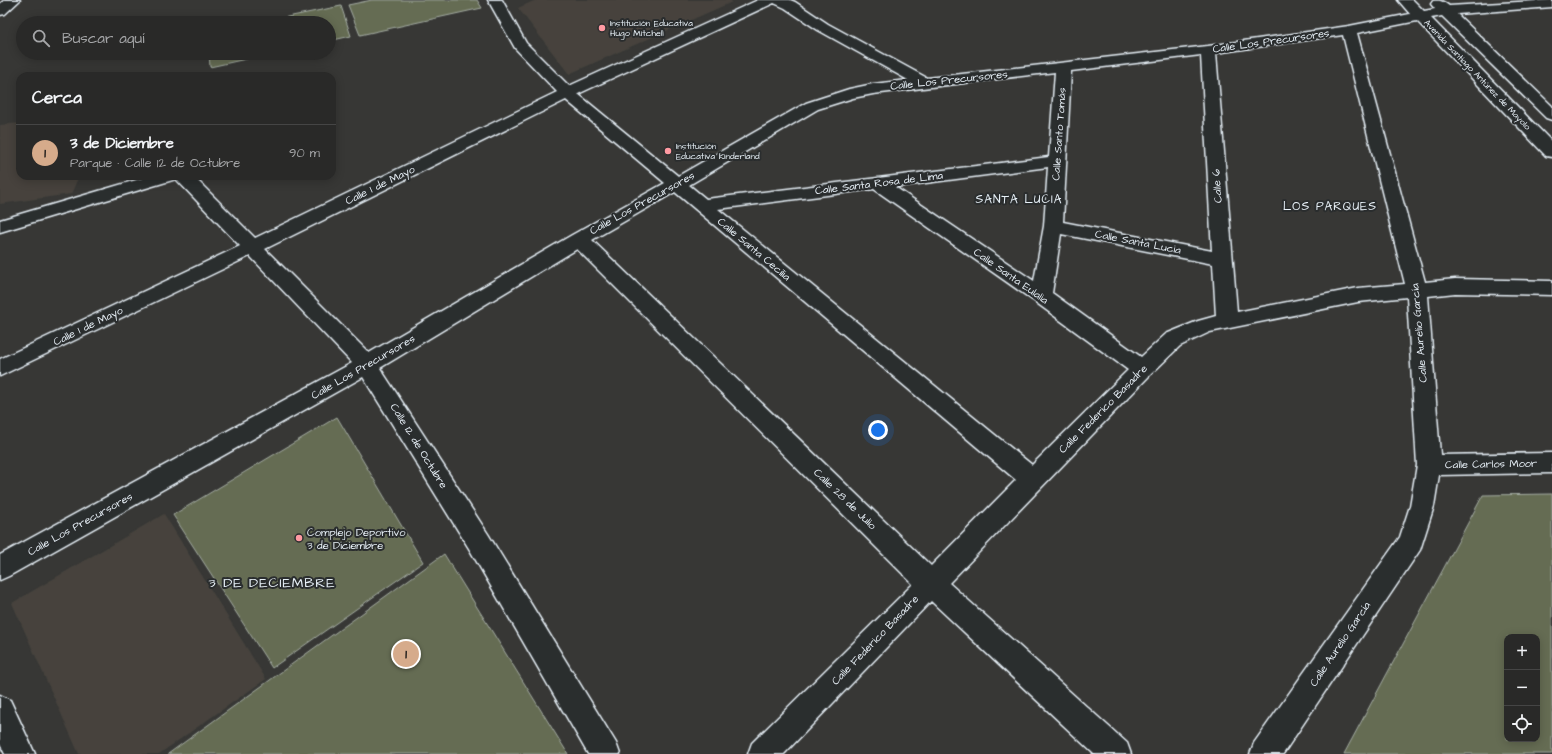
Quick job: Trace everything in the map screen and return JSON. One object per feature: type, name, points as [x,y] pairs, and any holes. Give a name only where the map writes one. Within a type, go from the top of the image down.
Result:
[{"type":"street","points":[[0,11],[13,0]]},
{"type":"street","points":[[779,0],[790,5],[823,27],[925,83]]},
{"type":"street","name":"Avenida Santiago Antúnez de Mayolo","points":[[1434,0],[1552,115]]},
{"type":"street","name":"Calle 1 de Mayo","points":[[0,368],[253,247],[567,93],[765,2]]},
{"type":"street","points":[[1349,30],[1412,8],[1445,11],[1542,2],[1552,14]]},
{"type":"street","name":"Calle Santa Cecilia","points":[[501,3],[520,45],[567,93],[1033,480]]},
{"type":"street","name":"Avenida Santiago Antúnez de Mayolo","points":[[1412,8],[1552,152]]},
{"type":"street","name":"Calle Los Precursores","points":[[0,568],[367,365],[579,239],[812,106],[849,94],[925,83],[1208,50],[1349,30]]},
{"type":"street","name":"Calle Aurelio García","points":[[1265,754],[1411,542],[1422,506],[1429,465],[1417,290],[1349,30]]},
{"type":"street","name":"Calle 6","points":[[1208,50],[1227,321]]},
{"type":"street","name":"Calle Santo Tomás","points":[[1041,296],[1053,226],[1063,68]]},
{"type":"street","name":"Calle Santa Rosa de Lima","points":[[701,204],[879,184],[1057,161]]},
{"type":"street","points":[[0,226],[155,180]]},
{"type":"street","name":"Calle 12 de Octubre","points":[[187,180],[367,365],[479,542],[605,754]]},
{"type":"street","name":"Calle Santa Eulalia","points":[[879,184],[1041,296],[1142,369]]},
{"type":"street","name":"Calle Santa Lucia","points":[[1053,226],[1222,259]]},
{"type":"street","name":"Calle 28 de Julio","points":[[579,239],[930,583],[1116,754]]},
{"type":"street","name":"Calle Federico Basadre","points":[[763,754],[1142,369],[1174,340],[1206,326],[1358,295],[1455,286],[1552,288]]},
{"type":"street","name":"Calle Carlos Moor","points":[[1429,465],[1552,463]]},
{"type":"street","points":[[0,710],[20,754]]},
{"type":"shaded area","name":"Institución Educativa Hugo Mitchell","points":[[536,0],[730,0],[732,2],[569,74],[518,8]]},
{"type":"shaded area","points":[[16,123],[16,180],[77,180],[71,194],[0,204],[0,125]]},
{"type":"shaded area","points":[[164,514],[266,679],[159,754],[79,754],[12,603]]},
{"type":"green space","points":[[372,0],[477,0],[482,8],[360,35],[348,5]]},
{"type":"green space","points":[[341,6],[351,36],[336,39],[336,16],[292,16]]},
{"type":"green space","points":[[210,60],[242,60],[210,67]]},
{"type":"green space","name":"Complejo Deportivo 3 de Diciembre","points":[[337,417],[423,562],[272,668],[173,515]]},
{"type":"green space","points":[[1552,494],[1552,754],[1344,754],[1483,495]]},
{"type":"green space","points":[[444,554],[568,754],[168,754]]},
{"type":"place","name":"Institución Educativa Hugo Mitchell","points":[[602,28]]},
{"type":"place","name":"Institución Educativa Kinderland","points":[[668,151]]},
{"type":"place","name":"Complejo Deportivo 3 de Diciembre","points":[[299,538]]},
{"type":"place","name":"3 de Diciembre","points":[[406,654]]},
{"type":"district","name":"SANTA LUCIA","points":[[1019,199]]},
{"type":"district","name":"LOS PARQUES","points":[[1330,206]]},
{"type":"district","name":"3 DE DECIEMBRE","points":[[272,583]]}]
